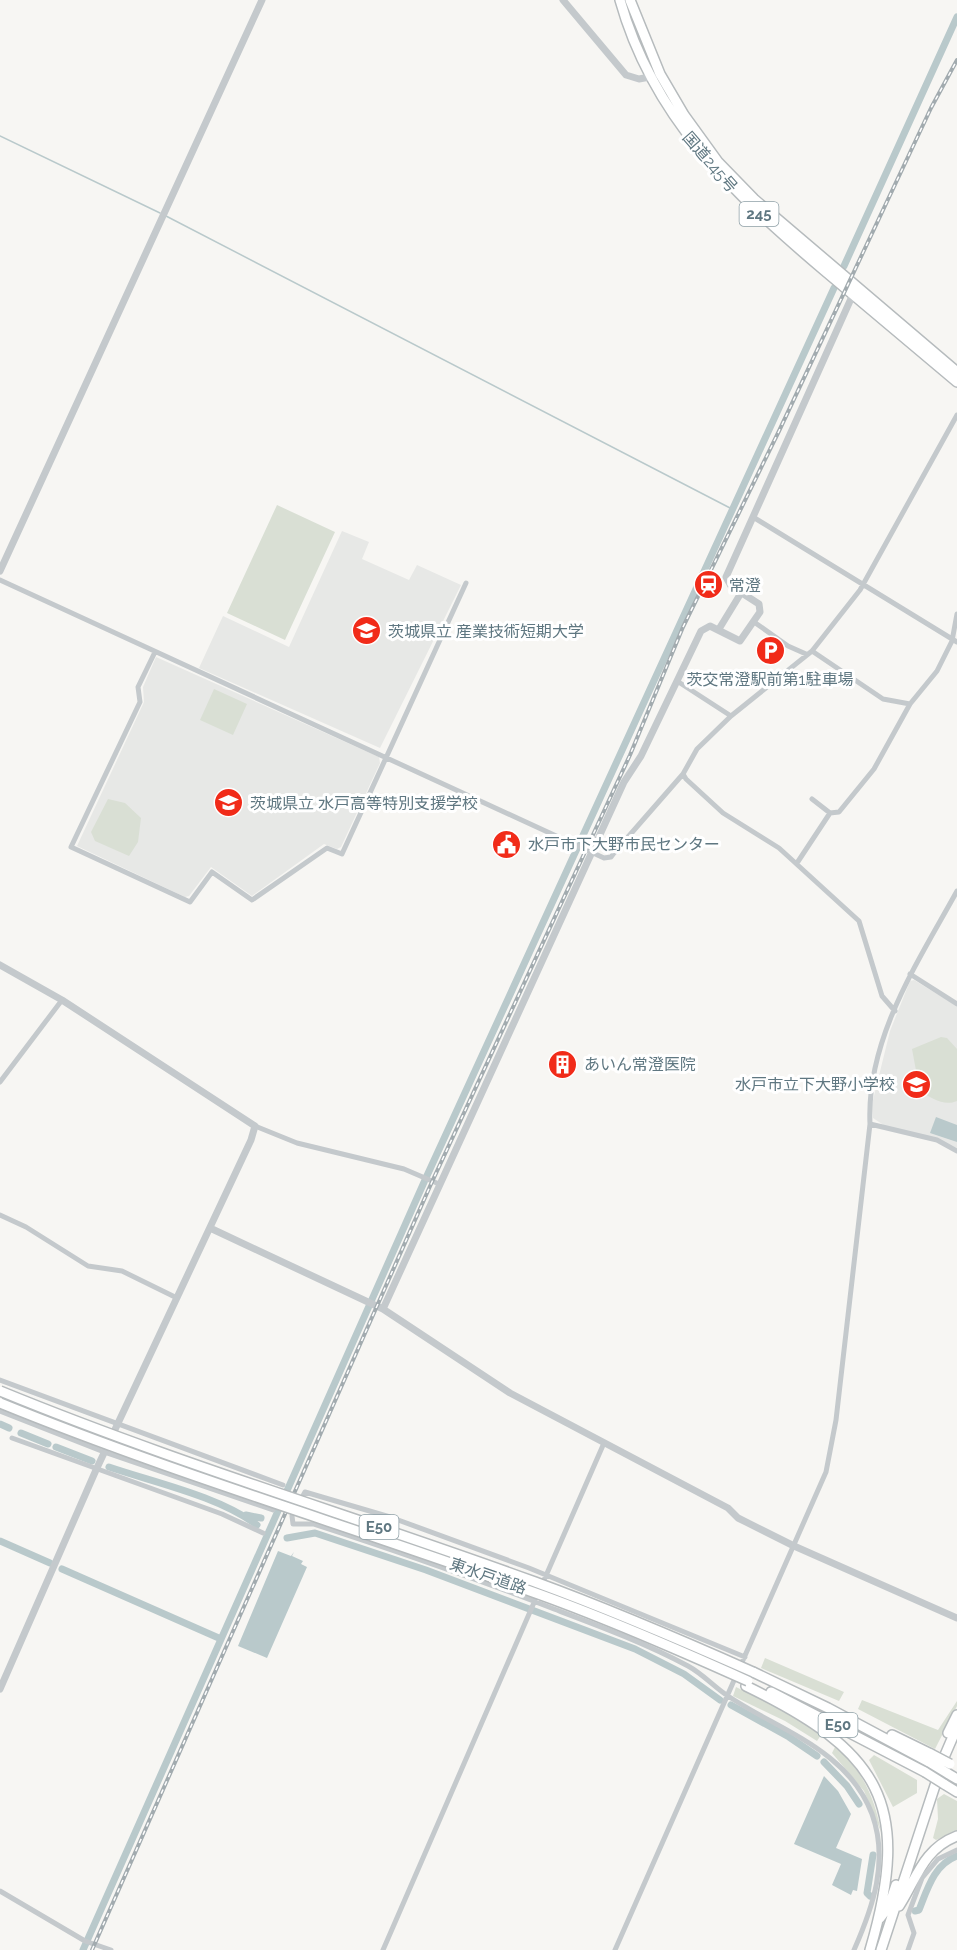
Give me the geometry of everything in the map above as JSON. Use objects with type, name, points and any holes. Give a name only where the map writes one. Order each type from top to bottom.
[{"type":"highway","name":"国道245号","points":[[620,0],[636,44],[656,76],[700,138],[730,175],[763,207],[858,285],[957,372]]},
{"type":"highway","name":"国道245号","points":[[630,0],[656,76],[680,126],[724,180],[852,295],[957,382]]},
{"type":"highway","name":"東水戸道路","points":[[0,1391],[188,1463],[537,1582],[674,1636],[805,1696],[830,1704],[952,1768]]},
{"type":"highway","name":"東水戸道路","points":[[0,1403],[186,1473],[532,1592],[671,1647],[747,1684]]},
{"type":"highway","name":"E50","points":[[747,1684],[824,1717],[957,1792]]},
{"type":"highway","points":[[747,1684],[824,1729],[849,1749],[867,1773],[883,1810],[889,1839],[888,1871],[879,1920],[870,1950]]},
{"type":"highway","points":[[879,1920],[889,1906],[940,1751],[957,1715]]},
{"type":"highway","points":[[881,1950],[896,1911],[921,1827],[957,1727]]},
{"type":"highway","points":[[952,1768],[957,1779]]},
{"type":"highway","points":[[896,1911],[929,1854],[957,1836]]},
{"type":"street","points":[[0,571],[262,0]]},
{"type":"street","points":[[563,0],[626,75],[639,79],[656,76]]},
{"type":"street","points":[[383,1309],[624,782],[641,756],[701,631],[710,626],[740,641],[760,612],[759,604],[731,586],[726,577],[858,285]]},
{"type":"street","points":[[0,580],[604,858],[611,857],[683,774],[697,749],[731,716],[809,652],[862,587],[957,415]]},
{"type":"street","points":[[753,517],[952,642]]},
{"type":"street","points":[[155,652],[138,687],[140,702],[71,847],[190,902],[212,872],[252,900],[327,848],[342,854],[466,583]]},
{"type":"street","points":[[719,629],[741,593]]},
{"type":"street","points":[[812,799],[830,813],[839,813],[874,769],[910,704],[937,671],[952,642],[957,614]]},
{"type":"street","points":[[754,622],[788,646],[809,652],[883,699],[910,704]]},
{"type":"street","points":[[677,681],[731,716]]},
{"type":"street","points":[[683,774],[723,813],[797,863],[859,921],[882,996],[895,1011]]},
{"type":"street","points":[[797,863],[830,813]]},
{"type":"street","points":[[615,1950],[826,1472],[836,1420],[870,1125],[869,1109],[879,1054],[910,974],[957,891]]},
{"type":"street","points":[[0,965],[62,1000],[255,1126],[326,1152],[427,1177],[439,1184]]},
{"type":"street","points":[[910,974],[957,1004]]},
{"type":"street","points":[[0,1082],[16,1057],[62,1000]]},
{"type":"street","points":[[870,1125],[937,1140],[957,1151]]},
{"type":"street","points":[[0,1689],[3,1676],[104,1452],[210,1228],[255,1126]]},
{"type":"street","points":[[0,1215],[26,1227],[88,1266],[122,1271],[177,1298]]},
{"type":"street","points":[[210,1228],[383,1309],[510,1393],[794,1546],[957,1618]]},
{"type":"street","points":[[0,1380],[284,1485]]},
{"type":"street","points":[[0,1411],[104,1452],[273,1510]]},
{"type":"street","points":[[12,1438],[222,1514],[263,1533]]},
{"type":"street","points":[[382,1950],[604,1443]]},
{"type":"street","points":[[745,1657],[547,1575],[390,1517],[307,1492],[302,1494],[292,1516],[293,1524],[314,1524],[533,1606],[624,1636],[688,1666],[728,1696],[789,1729],[825,1752],[853,1781],[867,1803],[878,1838],[880,1867],[868,1915],[854,1950]]},
{"type":"street","points":[[908,1950],[914,1933],[908,1915],[922,1878],[938,1859],[957,1850]]},
{"type":"street","points":[[0,1891],[87,1942],[111,1950]]},
{"type":"shaded area","points":[[277,505],[335,532],[285,640],[227,613]]},
{"type":"shaded area","name":"茨城県立 産業技術短期大学","points":[[342,531],[369,542],[362,559],[409,580],[417,565],[461,585],[380,748],[199,668],[223,616],[289,647]]},
{"type":"shaded area","name":"茨城県立 水戸高等特別支援学校","points":[[156,657],[379,757],[380,763],[341,847],[337,849],[324,844],[252,896],[211,867],[189,896],[185,897],[77,846],[144,702],[143,687]]},
{"type":"shaded area","points":[[214,689],[247,704],[233,735],[200,720]]},
{"type":"shaded area","points":[[108,799],[125,803],[141,818],[138,842],[129,856],[95,841],[91,832]]},
{"type":"shaded area","name":"水戸市立下大野小学校","points":[[914,980],[957,1006],[957,1148],[885,1126],[873,1118],[872,1104],[890,1031],[910,981]]},
{"type":"shaded area","points":[[941,1037],[947,1038],[957,1049],[957,1101],[952,1103],[938,1101],[920,1092],[912,1049]]},
{"type":"shaded area","points":[[936,1117],[957,1125],[957,1142],[930,1133]]},
{"type":"shaded area","points":[[278,1551],[291,1556],[294,1552],[292,1556],[303,1561],[301,1564],[307,1567],[267,1658],[238,1646]]},
{"type":"shaded area","points":[[765,1658],[844,1692],[839,1701],[761,1668]]},
{"type":"shaded area","points":[[736,1687],[790,1714],[821,1735],[817,1741],[785,1721],[733,1696]]},
{"type":"shaded area","points":[[862,1700],[938,1730],[957,1701],[957,1706],[935,1749],[858,1709]]},
{"type":"shaded area","points":[[835,1747],[853,1765],[866,1785],[875,1807],[881,1832],[864,1791],[832,1753]]},
{"type":"shaded area","points":[[874,1755],[917,1780],[917,1793],[893,1807],[869,1760]]},
{"type":"shaded area","points":[[824,1776],[838,1791],[851,1814],[836,1848],[862,1859],[857,1891],[853,1890],[851,1895],[832,1885],[841,1864],[794,1844]]},
{"type":"shaded area","points":[[944,1794],[957,1801],[957,1832],[936,1840],[933,1838],[938,1819],[937,1799]]},
{"type":"waterway","points":[[844,266],[957,17]]},
{"type":"waterway","points":[[0,136],[160,213]]},
{"type":"waterway","points":[[166,216],[732,509]]},
{"type":"waterway","points":[[83,1950],[425,1180],[834,288]]},
{"type":"waterway","points":[[0,1424],[9,1428]]},
{"type":"waterway","points":[[21,1433],[48,1444]]},
{"type":"waterway","points":[[56,1447],[92,1461]]},
{"type":"waterway","points":[[109,1467],[205,1498],[257,1525]]},
{"type":"waterway","points":[[246,1515],[261,1518]]},
{"type":"waterway","points":[[287,1538],[315,1533],[426,1570],[635,1649],[684,1674],[720,1700]]},
{"type":"waterway","points":[[0,1541],[50,1563]]},
{"type":"waterway","points":[[62,1569],[221,1639]]},
{"type":"waterway","points":[[731,1705],[789,1737],[817,1756]]},
{"type":"waterway","points":[[824,1762],[847,1786],[859,1804]]},
{"type":"waterway","points":[[870,1896],[867,1893],[873,1855]]},
{"type":"waterway","points":[[915,1911],[919,1910],[928,1886],[937,1871],[957,1856]]},
{"type":"railway","points":[[92,1950],[431,1184],[630,755],[683,627],[779,431],[931,108],[957,60]]},
{"type":"place","name":"常澄","points":[[708,585]]},
{"type":"place","name":"茨城県立 産業技術短期大学","points":[[367,631]]},
{"type":"place","name":"茨交常澄駅前第1駐車場","points":[[770,651]]},
{"type":"place","name":"茨城県立 水戸高等特別支援学校","points":[[229,803]]},
{"type":"place","name":"水戸市下大野市民センター","points":[[507,844]]},
{"type":"place","name":"あいん常澄医院","points":[[563,1064]]},
{"type":"place","name":"水戸市立下大野小学校","points":[[916,1084]]}]
